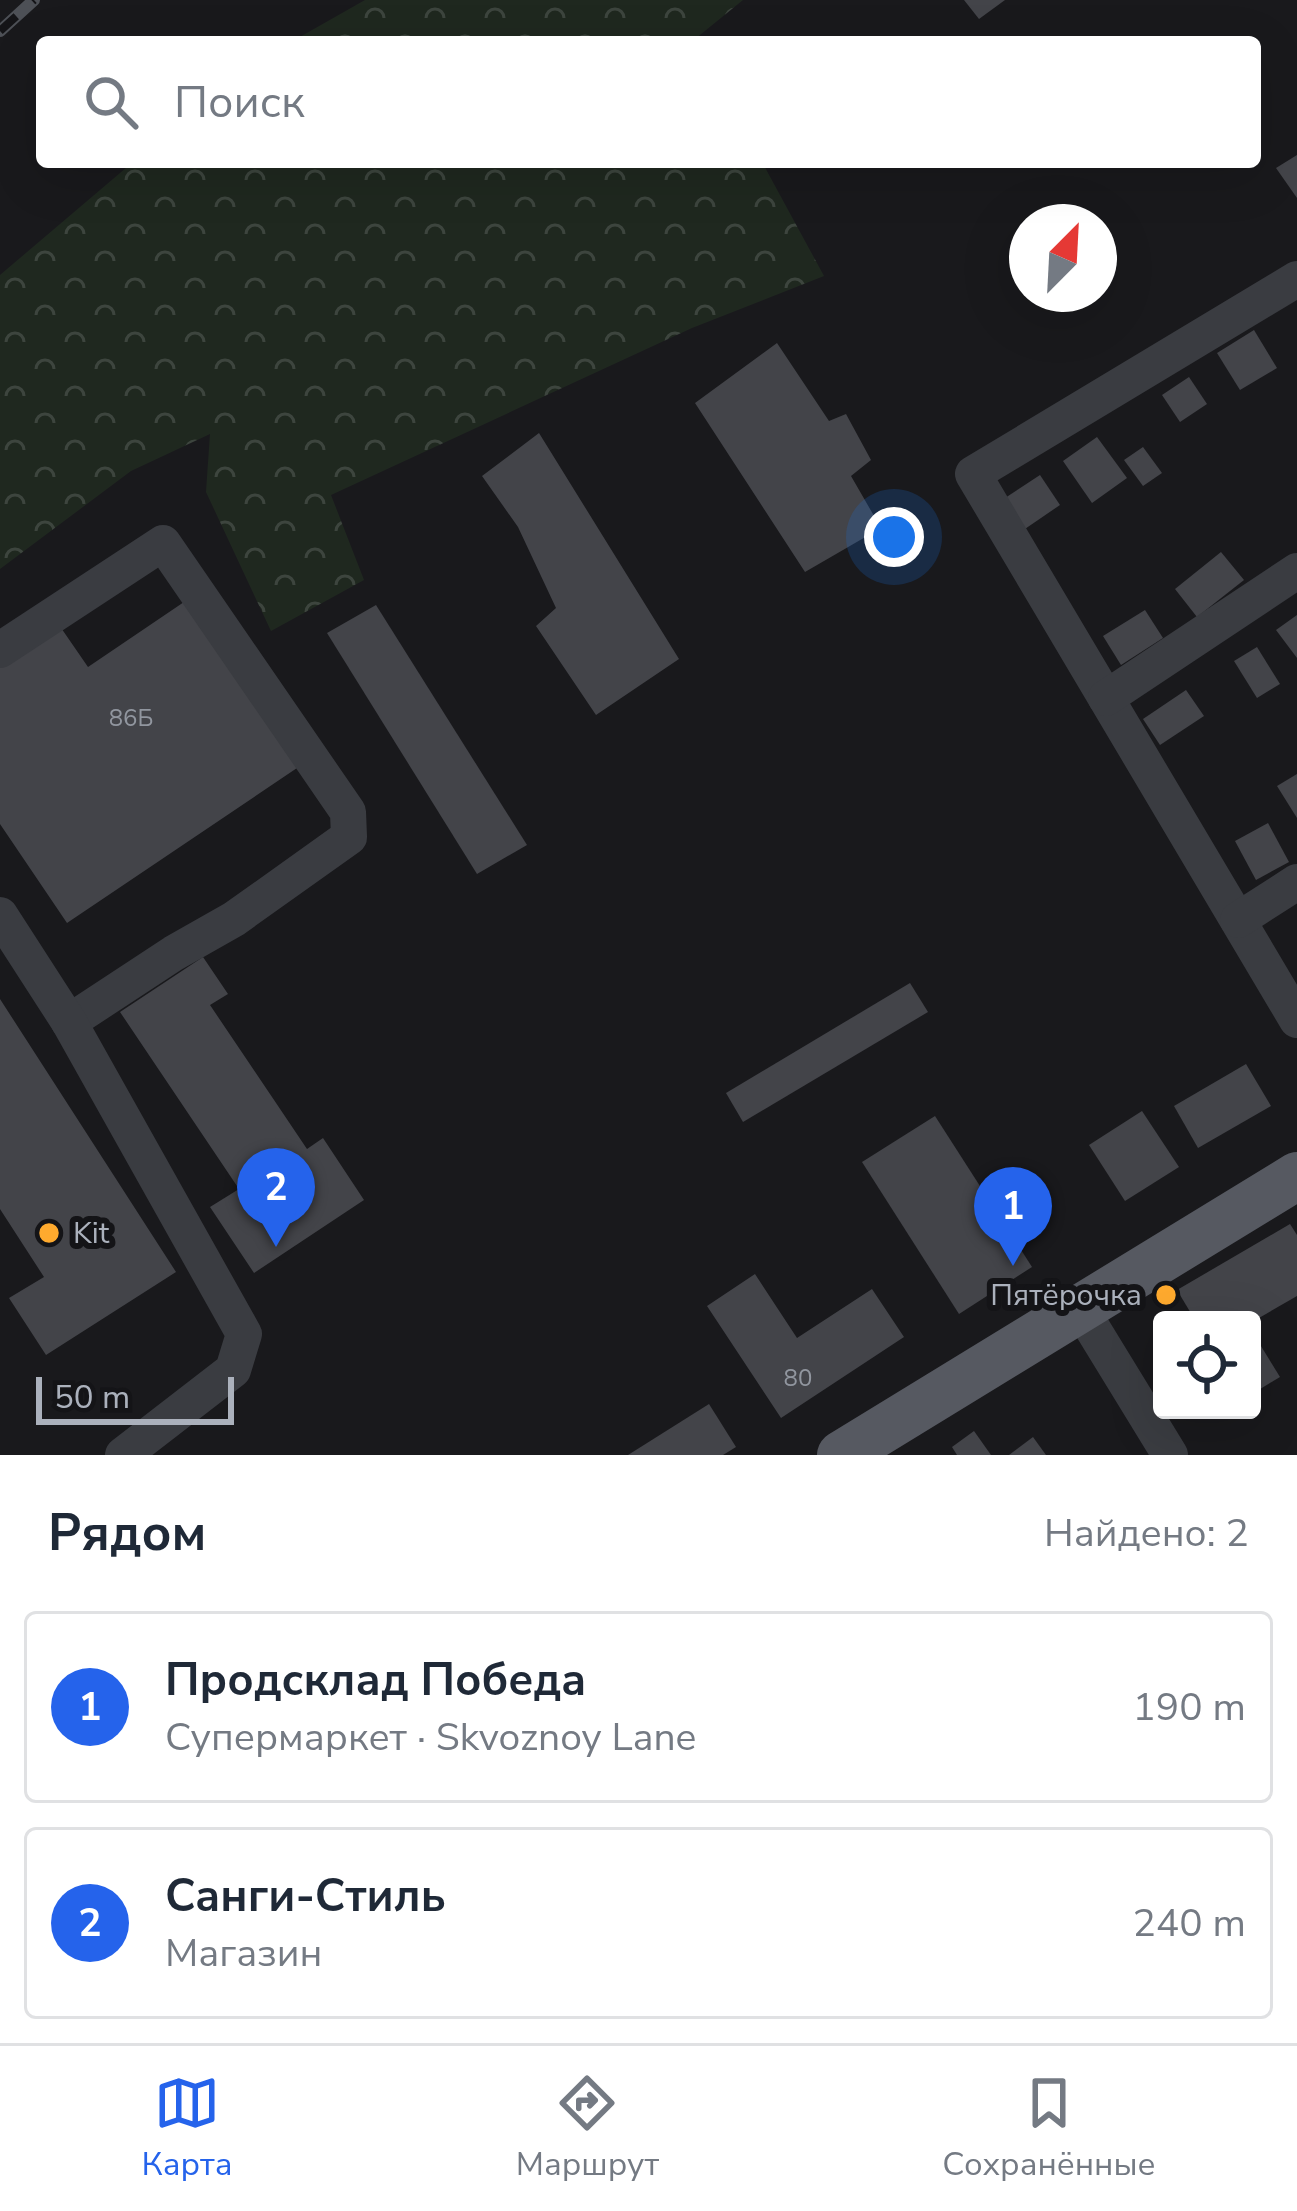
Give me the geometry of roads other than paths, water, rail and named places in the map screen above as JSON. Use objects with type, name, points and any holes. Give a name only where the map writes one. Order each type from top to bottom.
[{"type":"main road","points":[[841,1455],[1297,1176]]},
{"type":"street","points":[[1297,279],[973,474],[1297,1020]]},
{"type":"street","points":[[0,650],[163,543],[348,812],[349,837],[234,919],[174,952],[69,1022]]},
{"type":"street","points":[[1106,698],[1297,571]]},
{"type":"street","points":[[1238,920],[1297,882]]},
{"type":"street","points":[[0,915],[69,1022],[244,1334],[232,1370],[123,1455]]},
{"type":"street","points":[[1080,1308],[1170,1455]]},
{"type":"railway","points":[[0,31],[34,0]]},
{"type":"place","name":"Kit","points":[[49,1233]]},
{"type":"place","name":"Санги-Стиль","points":[[276,1247]]},
{"type":"place","name":"Продсклад Победа","points":[[1013,1266]]},
{"type":"place","name":"Пятёрочка","points":[[1166,1295]]}]
